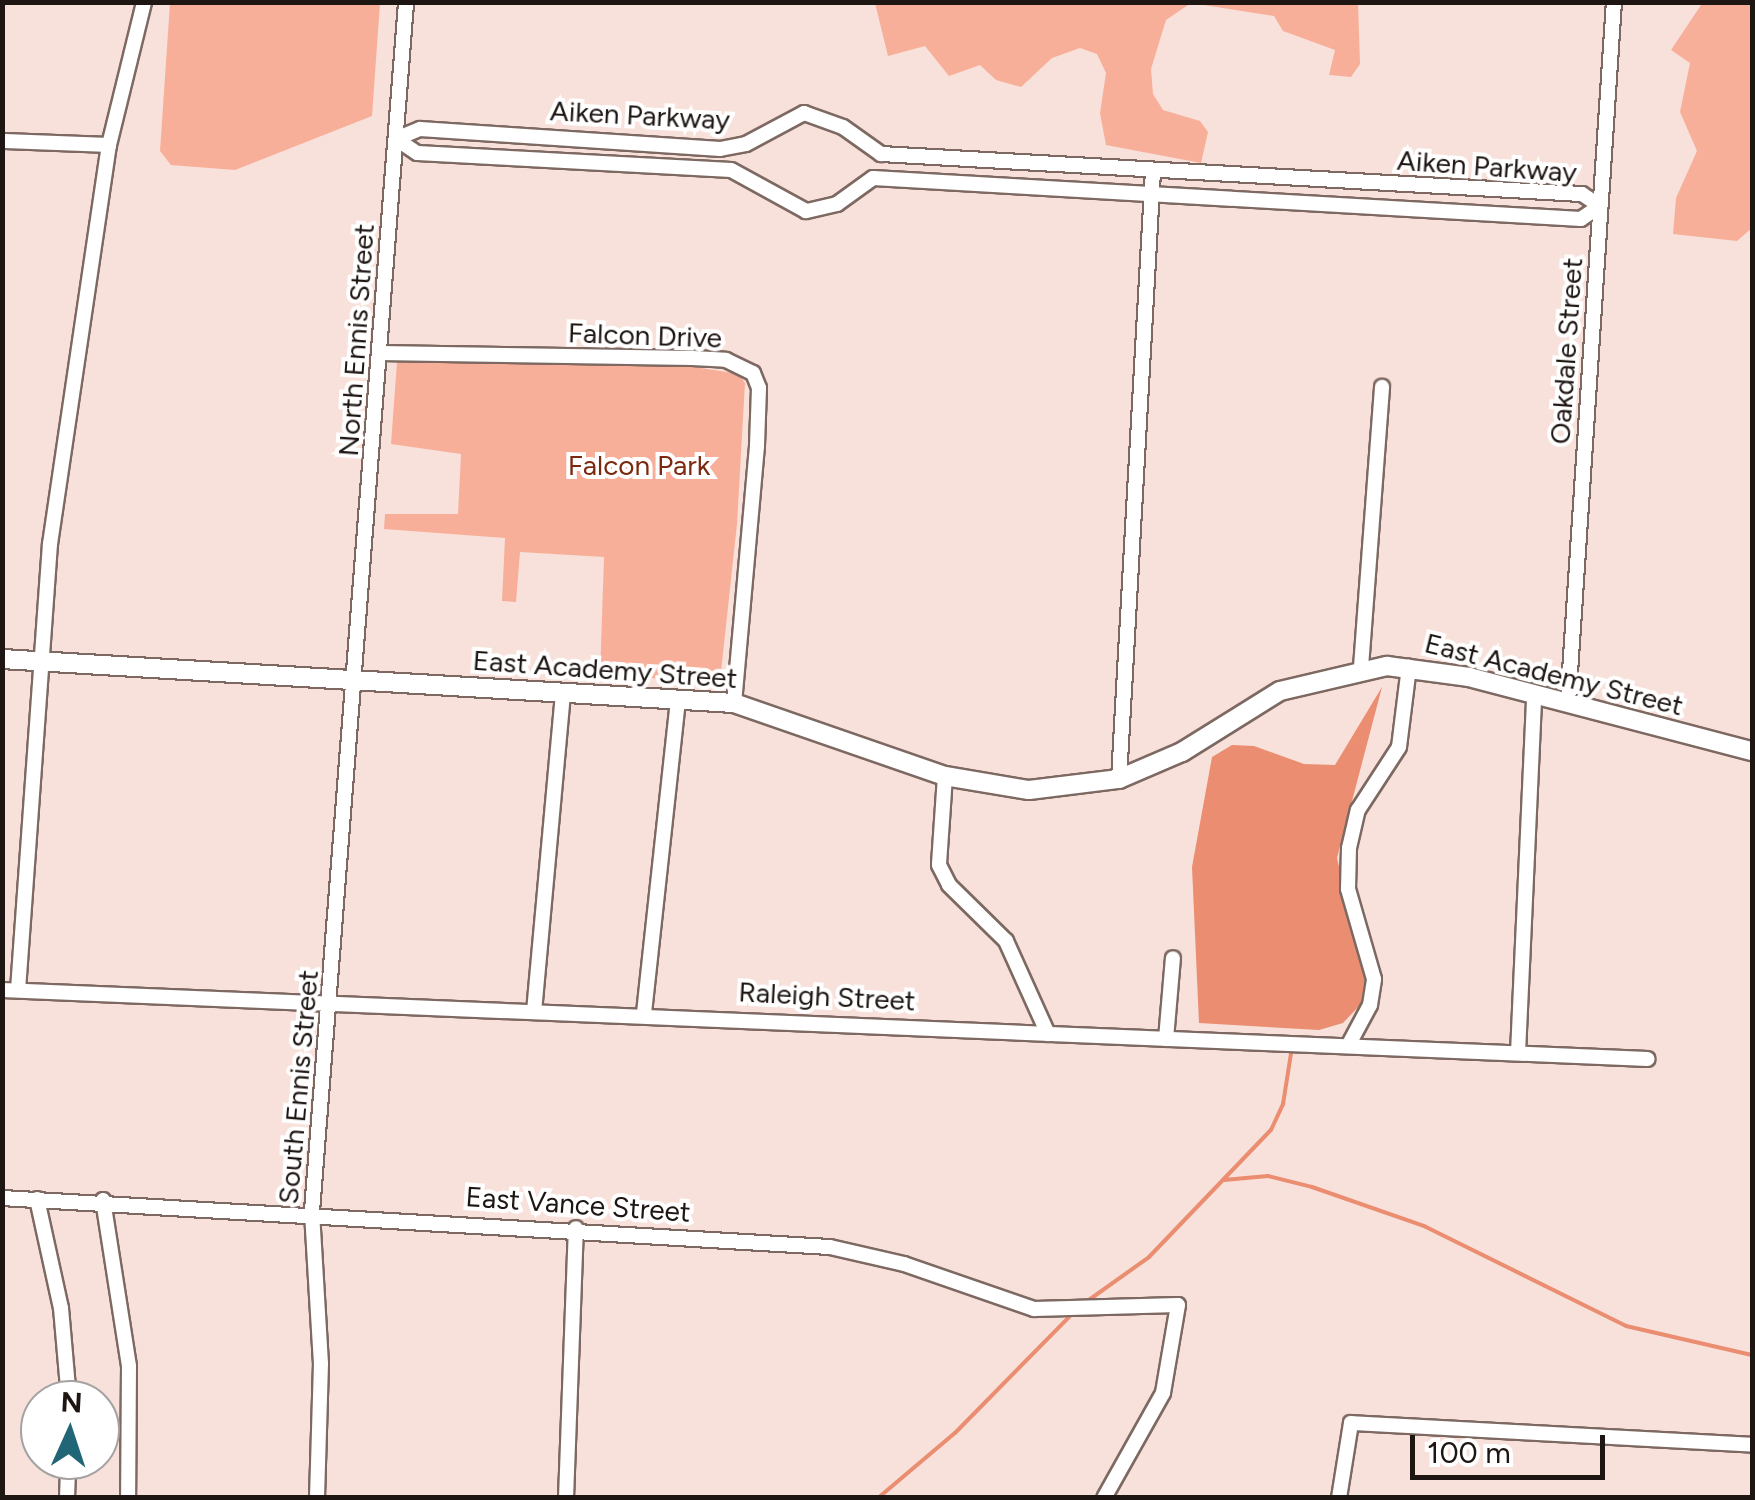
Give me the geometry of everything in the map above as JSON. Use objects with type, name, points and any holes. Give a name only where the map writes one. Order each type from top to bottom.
[{"type":"street","points":[[10,990],[50,544],[108,145],[144,2]]},
{"type":"street","name":"North Ennis Street","points":[[355,680],[406,2]]},
{"type":"street","name":"Oakdale Street","points":[[1568,704],[1614,2]]},
{"type":"street","name":"Aiken Parkway","points":[[804,113],[843,126],[881,154],[1582,194],[1600,206],[1581,220],[880,178],[860,183],[822,212],[806,212],[730,170],[417,152],[396,140],[420,128],[730,147],[804,113]]},
{"type":"street","points":[[2,141],[108,145]]},
{"type":"street","points":[[730,147],[730,170]]},
{"type":"street","points":[[880,178],[881,154]]},
{"type":"street","points":[[1118,779],[1152,170]]},
{"type":"street","name":"Falcon Drive","points":[[380,353],[692,358],[726,360],[753,373],[759,388],[757,446],[734,704]]},
{"type":"street","points":[[1361,667],[1382,387]]},
{"type":"street","name":"East Academy Street","points":[[2,659],[734,704],[944,776],[1029,790],[1118,779],[1182,752],[1280,691],[1361,667],[1410,667],[1752,751]]},
{"type":"street","points":[[1348,1046],[1370,1005],[1374,979],[1348,888],[1349,848],[1358,810],[1403,734],[1410,667]]},
{"type":"street","name":"South Ennis Street","points":[[317,1498],[321,1364],[312,1211],[355,680]]},
{"type":"street","points":[[534,1012],[563,692]]},
{"type":"street","points":[[1518,1054],[1534,695]]},
{"type":"street","points":[[644,1013],[678,699]]},
{"type":"street","points":[[944,776],[939,865],[949,885],[1006,941],[1048,1034]]},
{"type":"street","points":[[1166,1039],[1174,958]]},
{"type":"street","name":"Raleigh Street","points":[[10,990],[644,1013],[1648,1059]]},
{"type":"street","name":"East Vance Street","points":[[2,1198],[312,1211],[830,1247],[904,1264],[1034,1308],[1178,1305],[1163,1392],[1104,1498]]},
{"type":"street","points":[[37,1199],[61,1308],[67,1380]]},
{"type":"street","points":[[103,1200],[129,1366],[128,1498]]},
{"type":"street","points":[[566,1498],[576,1228]]},
{"type":"street","points":[[1339,1498],[1351,1423],[1752,1445]]},
{"type":"green space","points":[[1358,2],[1360,64],[1351,77],[1329,75],[1335,50],[1283,31],[1274,16],[1191,3],[1166,20],[1151,69],[1153,94],[1163,110],[1200,121],[1208,132],[1201,163],[1106,145],[1100,113],[1106,73],[1097,54],[1080,48],[1052,58],[1021,87],[996,80],[980,65],[949,76],[925,46],[888,56],[875,3]]},
{"type":"green space","points":[[1703,2],[1752,3],[1752,228],[1737,241],[1673,234],[1676,198],[1697,151],[1680,112],[1690,63],[1671,50]]},
{"type":"green space","points":[[170,3],[380,3],[372,116],[235,170],[171,165],[160,151]]},
{"type":"green space","name":"Falcon Park","points":[[397,362],[689,366],[739,374],[745,383],[737,524],[720,681],[600,676],[604,557],[520,552],[516,602],[502,601],[505,538],[384,529],[385,514],[458,514],[461,454],[391,444]]},
{"type":"shaded area","points":[[1382,687],[1337,858],[1365,979],[1361,1004],[1343,1023],[1319,1030],[1199,1023],[1192,867],[1212,757],[1232,745],[1254,746],[1304,764],[1335,765]]},
{"type":"waterway","points":[[1086,1302],[1149,1257],[1271,1130],[1283,1104],[1292,1047]]},
{"type":"waterway","points":[[1224,1180],[1268,1176],[1312,1187],[1424,1226],[1626,1326],[1752,1355]]},
{"type":"waterway","points":[[878,1498],[955,1433],[1075,1311]]}]
